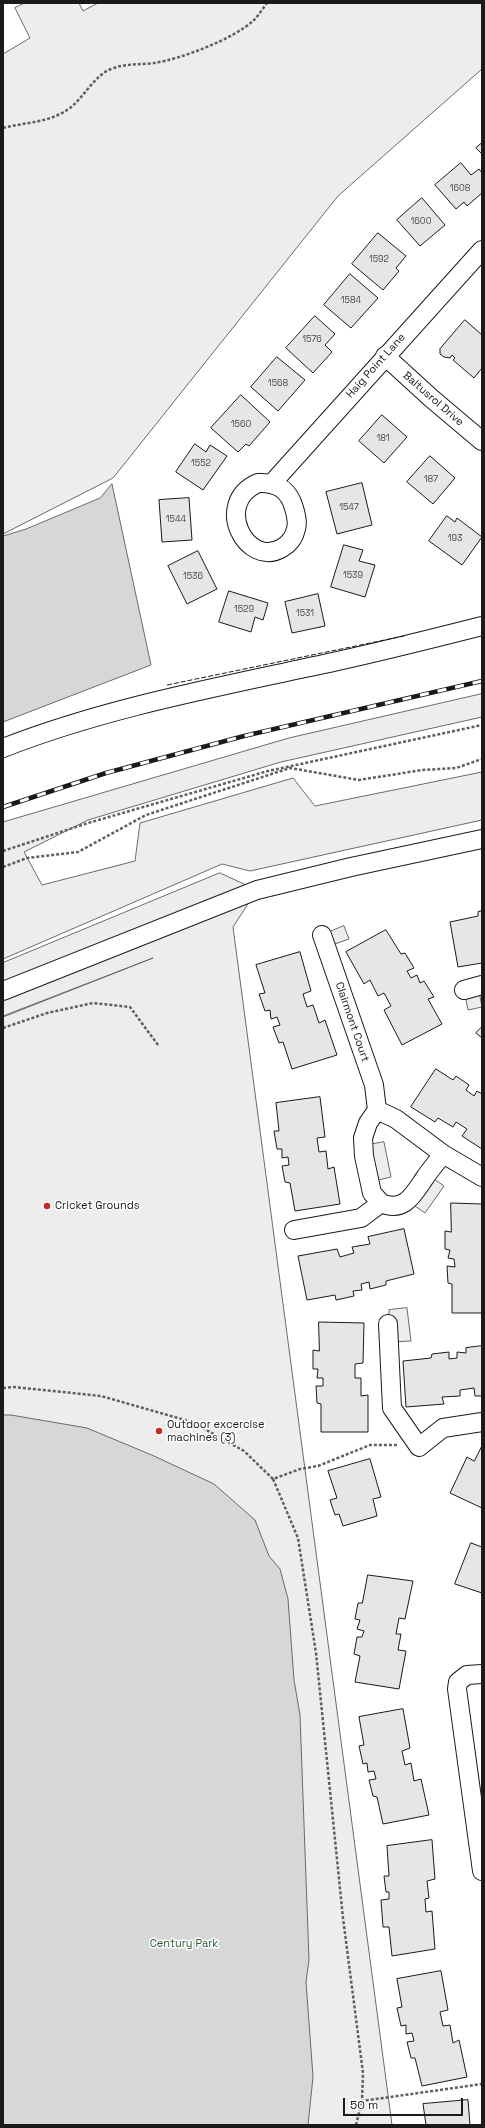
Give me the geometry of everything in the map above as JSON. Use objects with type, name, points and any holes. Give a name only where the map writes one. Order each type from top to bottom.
[{"type":"street","name":"Haig Point Lane","points":[[274,484],[275,480],[385,356],[482,250]]},
{"type":"street","name":"Baltusrol Drive","points":[[385,356],[431,398],[482,441]]},
{"type":"street","points":[[3,748],[43,732],[150,702],[308,668],[482,626]]},
{"type":"street","points":[[3,991],[257,890],[351,867],[482,838]]},
{"type":"street","name":"Clairmont Court","points":[[322,935],[374,1085],[377,1110]]},
{"type":"street","points":[[464,990],[482,985]]},
{"type":"street","points":[[443,1154],[408,1201],[398,1206],[387,1206],[381,1203],[372,1193],[364,1156],[363,1138],[368,1123],[377,1110],[396,1119],[443,1154],[482,1177]]},
{"type":"street","points":[[294,1230],[361,1218],[381,1203]]},
{"type":"street","points":[[388,1324],[392,1408],[419,1447],[443,1428],[482,1422]]},
{"type":"street","points":[[482,1674],[467,1675],[458,1682],[457,1696],[482,1871]]},
{"type":"path","points":[[3,128],[52,118],[78,101],[96,79],[110,69],[131,64],[153,63],[174,58],[214,43],[254,20],[267,3]]},
{"type":"path","points":[[3,851],[88,823],[268,771],[482,725]]},
{"type":"path","points":[[3,867],[27,858],[78,852],[146,815],[290,768],[359,780],[422,770],[456,768],[482,759]]},
{"type":"path","points":[[3,1028],[47,1013],[93,1003],[130,1007],[158,1045]]},
{"type":"path","points":[[3,1388],[14,1387],[101,1396],[192,1422],[244,1451],[273,1479],[298,1538],[316,1653],[343,1918],[363,2073],[362,2101],[356,2125]]},
{"type":"path","points":[[273,1479],[300,1468],[318,1466],[370,1445],[386,1444],[419,1447]]},
{"type":"path","points":[[362,2101],[482,2084]]},
{"type":"shaded area","points":[[25,3],[79,3],[83,11],[98,3],[482,3],[482,69],[338,196],[113,478],[3,534],[3,54],[30,38],[15,8]]},
{"type":"shaded area","points":[[112,484],[151,665],[3,722],[3,536],[26,529],[100,498]]},
{"type":"shaded area","points":[[482,694],[482,717],[281,762],[88,820],[24,852],[42,885],[135,861],[140,823],[293,778],[315,806],[482,772],[482,820],[250,871],[222,864],[3,959],[3,822],[289,738]]},
{"type":"shaded area","name":"Century Park","points":[[220,873],[257,890],[233,927],[392,2125],[3,2125],[3,1017],[153,958],[3,1016],[3,963]]},
{"type":"shaded area","points":[[344,926],[349,939],[326,947],[322,935]]},
{"type":"shaded area","points":[[478,986],[482,1007],[468,1010],[464,990]]},
{"type":"shaded area","points":[[384,1142],[391,1177],[370,1182],[363,1146]]},
{"type":"shaded area","points":[[427,1174],[444,1186],[425,1213],[408,1201]]},
{"type":"shaded area","points":[[407,1308],[411,1341],[389,1342],[389,1310]]},
{"type":"shaded area","points":[[3,1415],[11,1415],[87,1428],[154,1456],[214,1484],[255,1520],[269,1556],[280,1569],[288,1599],[294,1680],[300,1715],[309,1960],[306,1982],[313,2077],[308,2125],[3,2125]]},
{"type":"building","points":[[482,143],[482,154],[476,148]]},
{"type":"building","points":[[461,163],[471,175],[479,169],[482,173],[482,193],[467,206],[464,202],[456,209],[435,185]]},
{"type":"building","points":[[422,198],[445,225],[420,246],[397,220]]},
{"type":"building","points":[[378,233],[406,256],[396,268],[399,271],[383,290],[352,264]]},
{"type":"building","points":[[350,274],[378,298],[351,328],[324,305]]},
{"type":"building","points":[[315,316],[335,334],[325,345],[332,352],[313,373],[286,348]]},
{"type":"building","points":[[465,320],[482,335],[482,368],[474,378],[453,360],[455,358],[452,355],[450,358],[444,357],[440,354],[440,349]]},
{"type":"building","points":[[277,357],[305,380],[278,411],[251,387]]},
{"type":"building","points":[[241,395],[270,422],[249,446],[246,444],[238,452],[211,428]]},
{"type":"building","points":[[382,415],[407,437],[384,463],[359,441]]},
{"type":"building","points":[[195,444],[206,452],[210,445],[227,456],[203,490],[176,472]]},
{"type":"building","points":[[430,456],[455,478],[433,504],[407,482]]},
{"type":"building","points":[[362,483],[372,525],[337,534],[326,492]]},
{"type":"building","points":[[189,498],[192,540],[162,542],[159,500]]},
{"type":"building","points":[[447,516],[455,522],[457,518],[482,537],[462,565],[429,541]]},
{"type":"building","points":[[344,545],[363,550],[359,561],[375,565],[365,597],[331,587]]},
{"type":"building","points":[[198,551],[217,589],[187,604],[168,566]]},
{"type":"building","points":[[229,591],[268,603],[263,620],[255,617],[251,632],[219,622]]},
{"type":"building","points":[[318,594],[325,626],[292,633],[285,602]]},
{"type":"building","points":[[482,911],[482,963],[458,967],[450,922],[478,916],[478,912]]},
{"type":"building","points":[[386,930],[401,954],[405,953],[414,968],[407,971],[411,978],[417,975],[420,983],[424,981],[434,997],[428,999],[442,1024],[402,1045],[384,1010],[391,1006],[384,993],[378,996],[370,980],[364,984],[346,952]]},
{"type":"building","points":[[300,952],[311,991],[303,994],[307,1007],[313,1005],[319,1023],[325,1020],[337,1055],[292,1069],[283,1042],[279,1043],[273,1027],[280,1025],[277,1017],[271,1019],[270,1010],[265,1011],[259,994],[265,993],[256,965]]},
{"type":"building","points":[[482,1027],[482,1038],[476,1033]]},
{"type":"building","points":[[436,1069],[453,1080],[456,1076],[469,1085],[466,1090],[474,1096],[477,1091],[482,1094],[482,1149],[462,1136],[467,1129],[456,1122],[453,1127],[438,1118],[435,1122],[411,1107]]},
{"type":"building","points":[[320,1097],[325,1137],[317,1138],[319,1152],[326,1151],[328,1169],[334,1167],[340,1204],[295,1211],[290,1183],[285,1182],[282,1166],[289,1165],[288,1157],[282,1158],[282,1149],[277,1149],[274,1131],[279,1131],[276,1103]]},
{"type":"building","points":[[451,1203],[482,1204],[482,1313],[452,1313],[452,1284],[448,1283],[447,1266],[455,1267],[454,1259],[448,1258],[450,1250],[445,1249],[445,1231],[451,1232]]},
{"type":"building","points":[[404,1229],[414,1274],[386,1281],[386,1285],[370,1289],[369,1282],[361,1284],[362,1290],[353,1291],[354,1296],[336,1300],[335,1295],[307,1300],[298,1256],[337,1249],[340,1257],[354,1253],[352,1247],[370,1244],[368,1237]]},
{"type":"building","points":[[319,1322],[364,1323],[363,1363],[355,1364],[355,1378],[361,1378],[361,1396],[368,1395],[368,1432],[321,1432],[321,1404],[317,1403],[316,1386],[323,1386],[323,1378],[317,1378],[318,1369],[313,1369],[313,1350],[319,1351]]},
{"type":"building","points":[[482,1346],[482,1396],[475,1396],[474,1388],[460,1390],[460,1396],[442,1397],[444,1404],[406,1407],[403,1361],[431,1358],[432,1354],[449,1352],[449,1359],[457,1358],[457,1352],[466,1353],[466,1348]]},
{"type":"building","points":[[482,1446],[482,1508],[450,1493],[467,1457],[474,1461]]},
{"type":"building","points":[[370,1459],[381,1497],[373,1499],[377,1516],[343,1526],[339,1514],[335,1515],[330,1500],[337,1498],[328,1471]]},
{"type":"building","points":[[471,1543],[482,1547],[482,1593],[455,1584]]},
{"type":"building","points":[[368,1575],[413,1581],[405,1619],[399,1618],[396,1634],[401,1634],[398,1650],[406,1651],[399,1689],[355,1682],[360,1656],[354,1654],[357,1637],[362,1637],[364,1631],[357,1629],[360,1620],[355,1619],[358,1603],[362,1603]]},
{"type":"building","points":[[403,1709],[410,1748],[402,1751],[405,1765],[411,1763],[414,1781],[421,1779],[429,1815],[383,1824],[377,1797],[373,1796],[369,1780],[376,1779],[374,1771],[368,1772],[367,1763],[363,1764],[359,1746],[364,1745],[359,1717]]},
{"type":"building","points":[[432,1840],[435,1879],[427,1881],[429,1898],[425,1899],[426,1912],[432,1911],[435,1949],[392,1956],[389,1927],[383,1927],[381,1900],[389,1899],[389,1892],[386,1892],[384,1876],[389,1876],[387,1846]]},
{"type":"building","points":[[441,1971],[448,2010],[440,2012],[443,2026],[450,2025],[453,2043],[459,2040],[467,2077],[422,2086],[415,2058],[411,2058],[407,2042],[414,2041],[412,2033],[406,2034],[406,2025],[401,2026],[397,2008],[402,2007],[397,1979]]},
{"type":"building","points":[[468,2100],[470,2125],[426,2125],[423,2104]]},
{"type":"railway","points":[[3,807],[106,773],[244,736],[482,681]]},
{"type":"fence","points":[[167,685],[404,636]]},
{"type":"place","name":"Cricket Grounds","points":[[47,1206]]},
{"type":"place","name":"Outdoor excercise machines (3)","points":[[159,1431]]}]
